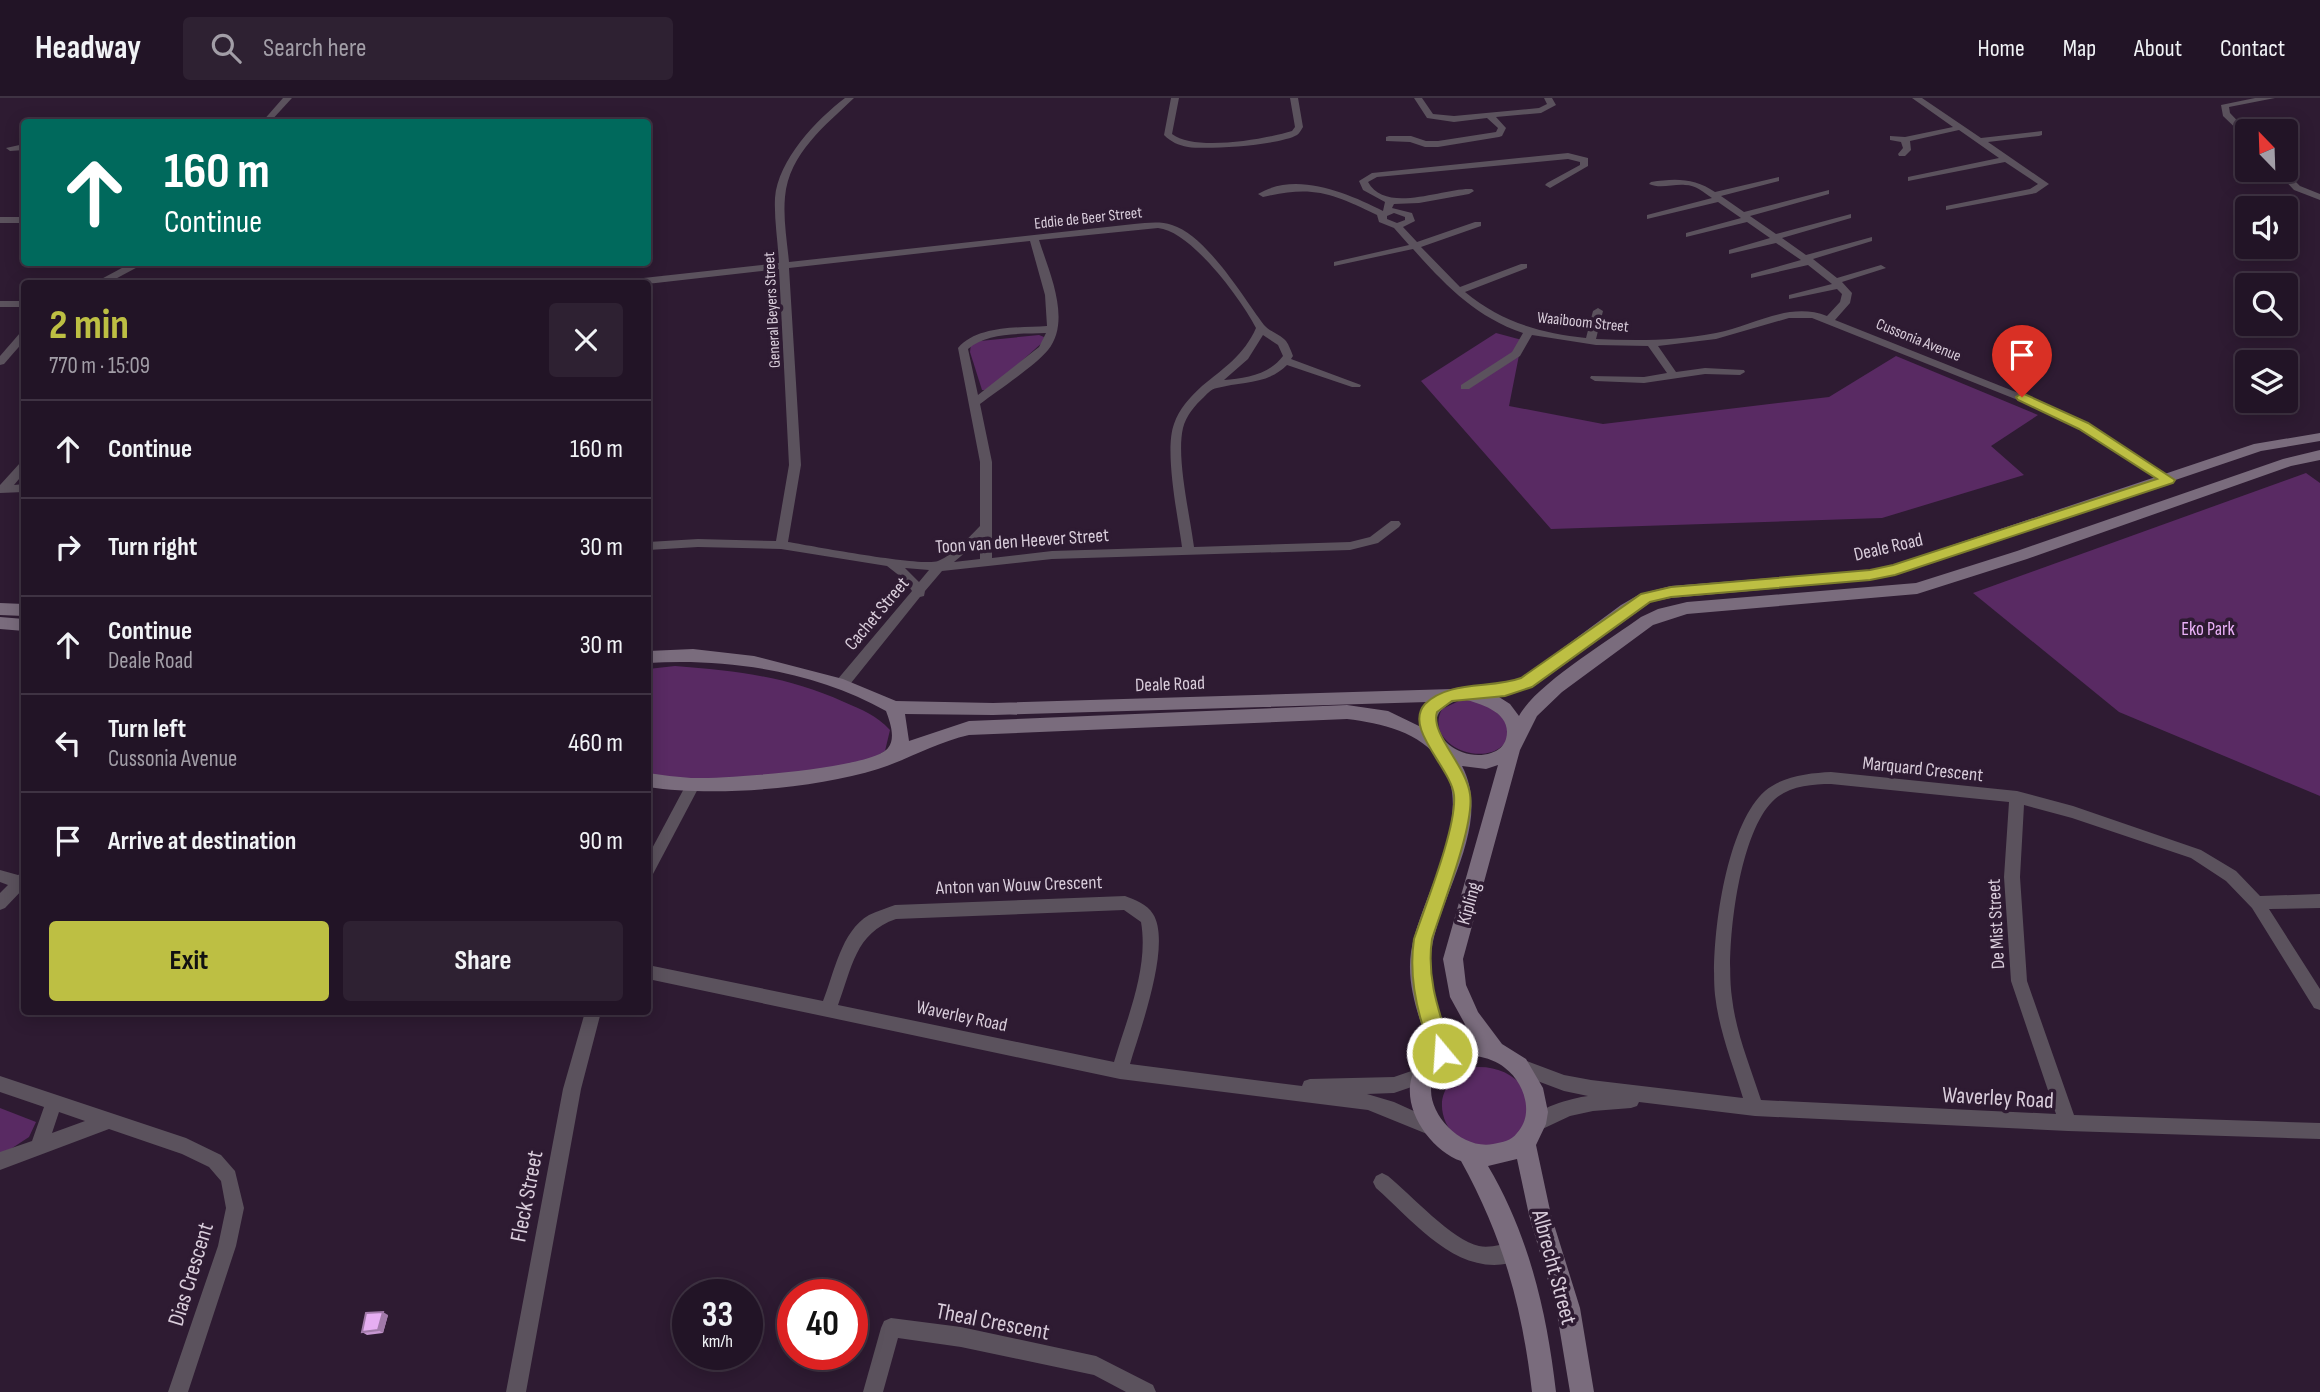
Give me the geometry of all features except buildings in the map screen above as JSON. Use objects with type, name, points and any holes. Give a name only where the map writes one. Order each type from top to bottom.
[{"type":"street","points":[[269,119],[288,98]]},
{"type":"street","name":"General Beyers Street","points":[[781,545],[795,465],[780,197],[786,175],[814,130],[850,98]]},
{"type":"street","points":[[1175,98],[1168,135],[1179,144],[1197,145],[1282,137],[1295,133],[1299,127],[1294,98]]},
{"type":"street","points":[[1418,98],[1427,113],[1434,118],[1490,116],[1541,110],[1552,105],[1548,98]]},
{"type":"street","points":[[1916,98],[2041,181],[2042,187],[1949,208]]},
{"type":"street","points":[[2235,124],[2225,114],[2225,105],[2271,98]]},
{"type":"street","points":[[1389,139],[1411,139],[1425,144],[1437,144],[1499,134],[1502,128],[1490,116]]},
{"type":"street","points":[[1893,138],[1905,140],[1958,128]]},
{"type":"street","points":[[1978,141],[2039,134]]},
{"type":"street","points":[[1902,154],[1908,148],[1905,140]]},
{"type":"street","points":[[10,148],[21,148]]},
{"type":"street","points":[[1386,209],[1366,188],[1363,181],[1375,175],[1430,172],[1564,157],[1579,157],[1585,160],[1584,166],[1550,185]]},
{"type":"street","points":[[1911,179],[2006,159]]},
{"type":"street","points":[[1650,217],[1776,179]]},
{"type":"street","points":[[2291,182],[2297,188],[2320,197]]},
{"type":"street","points":[[1654,184],[1692,183],[1717,197],[1838,283],[1847,293],[1847,298],[1829,320]]},
{"type":"street","points":[[1263,194],[1281,189],[1324,187],[1409,215],[1410,221],[1397,226]]},
{"type":"street","points":[[1386,209],[1469,191]]},
{"type":"street","points":[[1689,235],[1826,192]]},
{"type":"street","name":"Waaiboom Street","points":[[1386,209],[1380,217],[1385,223],[1397,226],[1459,291],[1501,322],[1529,332],[1590,341],[1651,342],[1717,335],[1785,315],[1804,313]]},
{"type":"street","points":[[1731,252],[1848,216]]},
{"type":"street","points":[[0,220],[21,220]]},
{"type":"street","points":[[1337,264],[1415,245],[1478,224]]},
{"type":"street","name":"Eddie de Beer Street","points":[[651,280],[1134,227],[1171,228],[1185,235],[1197,247],[1255,316],[1261,328],[1286,348],[1286,361]]},
{"type":"street","points":[[976,402],[1044,349],[1051,338],[1050,297],[1034,239]]},
{"type":"street","points":[[1754,276],[1870,239]]},
{"type":"street","points":[[105,280],[134,266]]},
{"type":"street","points":[[1459,291],[1524,266]]},
{"type":"street","points":[[1793,297],[1881,268]]},
{"type":"street","points":[[0,304],[21,303]]},
{"type":"street","points":[[1590,341],[1598,311]]},
{"type":"street","name":"Cussonia Avenue","points":[[1804,313],[1829,320],[2042,406],[2083,426],[2168,480]]},
{"type":"street","points":[[1189,552],[1177,432],[1185,412],[1246,356],[1261,328]]},
{"type":"street","points":[[986,562],[986,462],[976,402],[964,359],[965,344],[986,336],[1052,329]]},
{"type":"street","points":[[1465,387],[1516,354],[1529,332]]},
{"type":"street","points":[[0,362],[21,338]]},
{"type":"street","points":[[1651,342],[1673,375]]},
{"type":"street","points":[[1212,386],[1262,376],[1286,361],[1356,385]]},
{"type":"street","points":[[1595,378],[1644,380],[1705,370],[1740,372]]},
{"type":"street","name":"Deale Road","points":[[1478,694],[1505,690],[1535,678],[1627,609],[1646,598],[1671,592],[1870,575],[1895,570],[2168,480],[2259,447],[2320,437]]},
{"type":"street","points":[[1514,744],[1518,727],[1512,716],[1504,706],[1478,694],[1449,695],[1430,709],[1428,730],[1438,746],[1464,760],[1488,761],[1501,757],[1514,744],[1530,712],[1556,688],[1647,621],[1664,613],[1687,608],[1917,589],[2288,462],[2320,455]]},
{"type":"street","points":[[3,489],[21,469]]},
{"type":"street","points":[[2168,480],[2205,487],[2218,486]]},
{"type":"street","points":[[2168,480],[2183,494],[2176,502]]},
{"type":"street","points":[[3,489],[21,488]]},
{"type":"street","name":"Toon van den Heever Street","points":[[651,546],[698,543],[781,545],[890,562],[939,566],[1052,555],[1350,546],[1374,540],[1395,524]]},
{"type":"street","name":"Cachet Street","points":[[842,684],[920,593],[939,566],[962,551],[985,528]]},
{"type":"street","points":[[1998,536],[2022,555]]},
{"type":"street","points":[[890,562],[909,577],[920,593]]},
{"type":"street","points":[[0,609],[21,610]]},
{"type":"street","points":[[0,623],[21,625]]},
{"type":"street","name":"Deale Road","points":[[651,657],[750,659],[842,684],[893,707],[993,709],[1449,695]]},
{"type":"street","points":[[892,755],[901,743],[897,715],[893,707]]},
{"type":"street","name":"Deale Road","points":[[651,779],[693,785],[843,770],[969,728],[1347,712],[1388,718],[1438,746]]},
{"type":"street","name":"Kipling","points":[[1494,1050],[1461,1002],[1453,976],[1453,959],[1514,744]]},
{"type":"street","name":"Kipling","points":[[1438,746],[1461,785],[1461,810],[1457,832],[1423,939],[1420,975],[1442,1053]]},
{"type":"street","name":"Marquard Crescent","points":[[1755,1108],[1723,995],[1723,959],[1735,866],[1747,830],[1761,805],[1770,796],[1802,780],[1816,778],[1918,786],[2017,797],[2073,812],[2196,854],[2231,876],[2257,903],[2320,1003]]},
{"type":"street","points":[[651,864],[693,785]]},
{"type":"street","name":"De Mist Street","points":[[2017,797],[2012,877],[2019,981],[2068,1124]]},
{"type":"street","points":[[0,876],[21,880]]},
{"type":"street","points":[[0,903],[21,882]]},
{"type":"street","points":[[2257,903],[2320,901]]},
{"type":"street","name":"Anton van Wouw Crescent","points":[[830,1008],[863,930],[874,920],[895,912],[907,909],[1125,903],[1137,908],[1148,919],[1151,940],[1143,986],[1120,1071]]},
{"type":"street","name":"Waverley Road","points":[[651,973],[830,1008],[1120,1071],[1368,1102],[1432,1128]]},
{"type":"street","name":"Fleck Street","points":[[516,1392],[572,1088],[592,1015]]},
{"type":"street","points":[[1476,1046],[1494,1050],[1518,1066],[1536,1093],[1538,1109],[1530,1133],[1499,1156],[1469,1154],[1442,1139],[1432,1128],[1420,1101],[1423,1075],[1431,1062],[1442,1053],[1458,1047],[1476,1046]]},
{"type":"street","name":"Waverley Road","points":[[1518,1066],[1564,1083],[1755,1108],[2068,1124],[2320,1131]]},
{"type":"street","name":"Waverley Road","points":[[1270,1089],[1394,1085],[1423,1075]]},
{"type":"street","name":"Dias Crescent","points":[[0,1084],[146,1132],[215,1161],[229,1177],[235,1208],[227,1246],[177,1392]]},
{"type":"street","name":"Waverley Road","points":[[1530,1133],[1553,1112],[1575,1104],[1674,1097]]},
{"type":"street","points":[[39,1147],[54,1102]]},
{"type":"street","points":[[0,1161],[109,1121]]},
{"type":"street","name":"Albrecht Street","points":[[1530,1133],[1540,1215],[1568,1308],[1582,1392]]},
{"type":"street","name":"Albrecht Street","points":[[1469,1154],[1491,1190],[1516,1252],[1533,1311],[1544,1392]]},
{"type":"street","points":[[1382,1182],[1444,1235],[1472,1254],[1499,1256],[1516,1252]]},
{"type":"street","name":"Theal Crescent","points":[[873,1392],[891,1328],[961,1337],[1096,1366],[1146,1392]]},
{"type":"green space","points":[[1496,333],[1522,340],[1509,406],[1603,424],[1829,397],[1896,356],[2038,415],[1991,446],[2024,475],[1882,518],[1551,529],[1421,381]]},
{"type":"green space","points":[[1039,335],[1044,337],[1043,342],[989,390],[982,390],[970,352],[971,344]]},
{"type":"green space","name":"Eko Park","points":[[2306,473],[2320,483],[2320,796],[2119,712],[1973,593]]},
{"type":"green space","points":[[675,666],[719,670],[761,676],[823,693],[863,710],[885,725],[890,730],[885,751],[860,766],[735,781],[664,780],[651,777],[651,669]]},
{"type":"green space","points":[[1461,700],[1485,702],[1513,727],[1504,744],[1492,752],[1480,754],[1457,748],[1447,741],[1441,732],[1438,721],[1442,709]]},
{"type":"green space","points":[[1475,1067],[1491,1068],[1505,1073],[1529,1092],[1529,1143],[1468,1148],[1450,1130],[1443,1113],[1443,1096],[1458,1075]]},
{"type":"green space","points":[[0,1108],[36,1122],[29,1137],[0,1156]]},
{"type":"route","points":[[1442,1053],[1422,986],[1421,956],[1423,939],[1457,832],[1462,796],[1455,771],[1428,730],[1430,709],[1449,695],[1505,690],[1527,682],[1646,598],[1671,592],[1870,575],[1895,570],[2168,480],[2083,426],[2022,397]]}]
